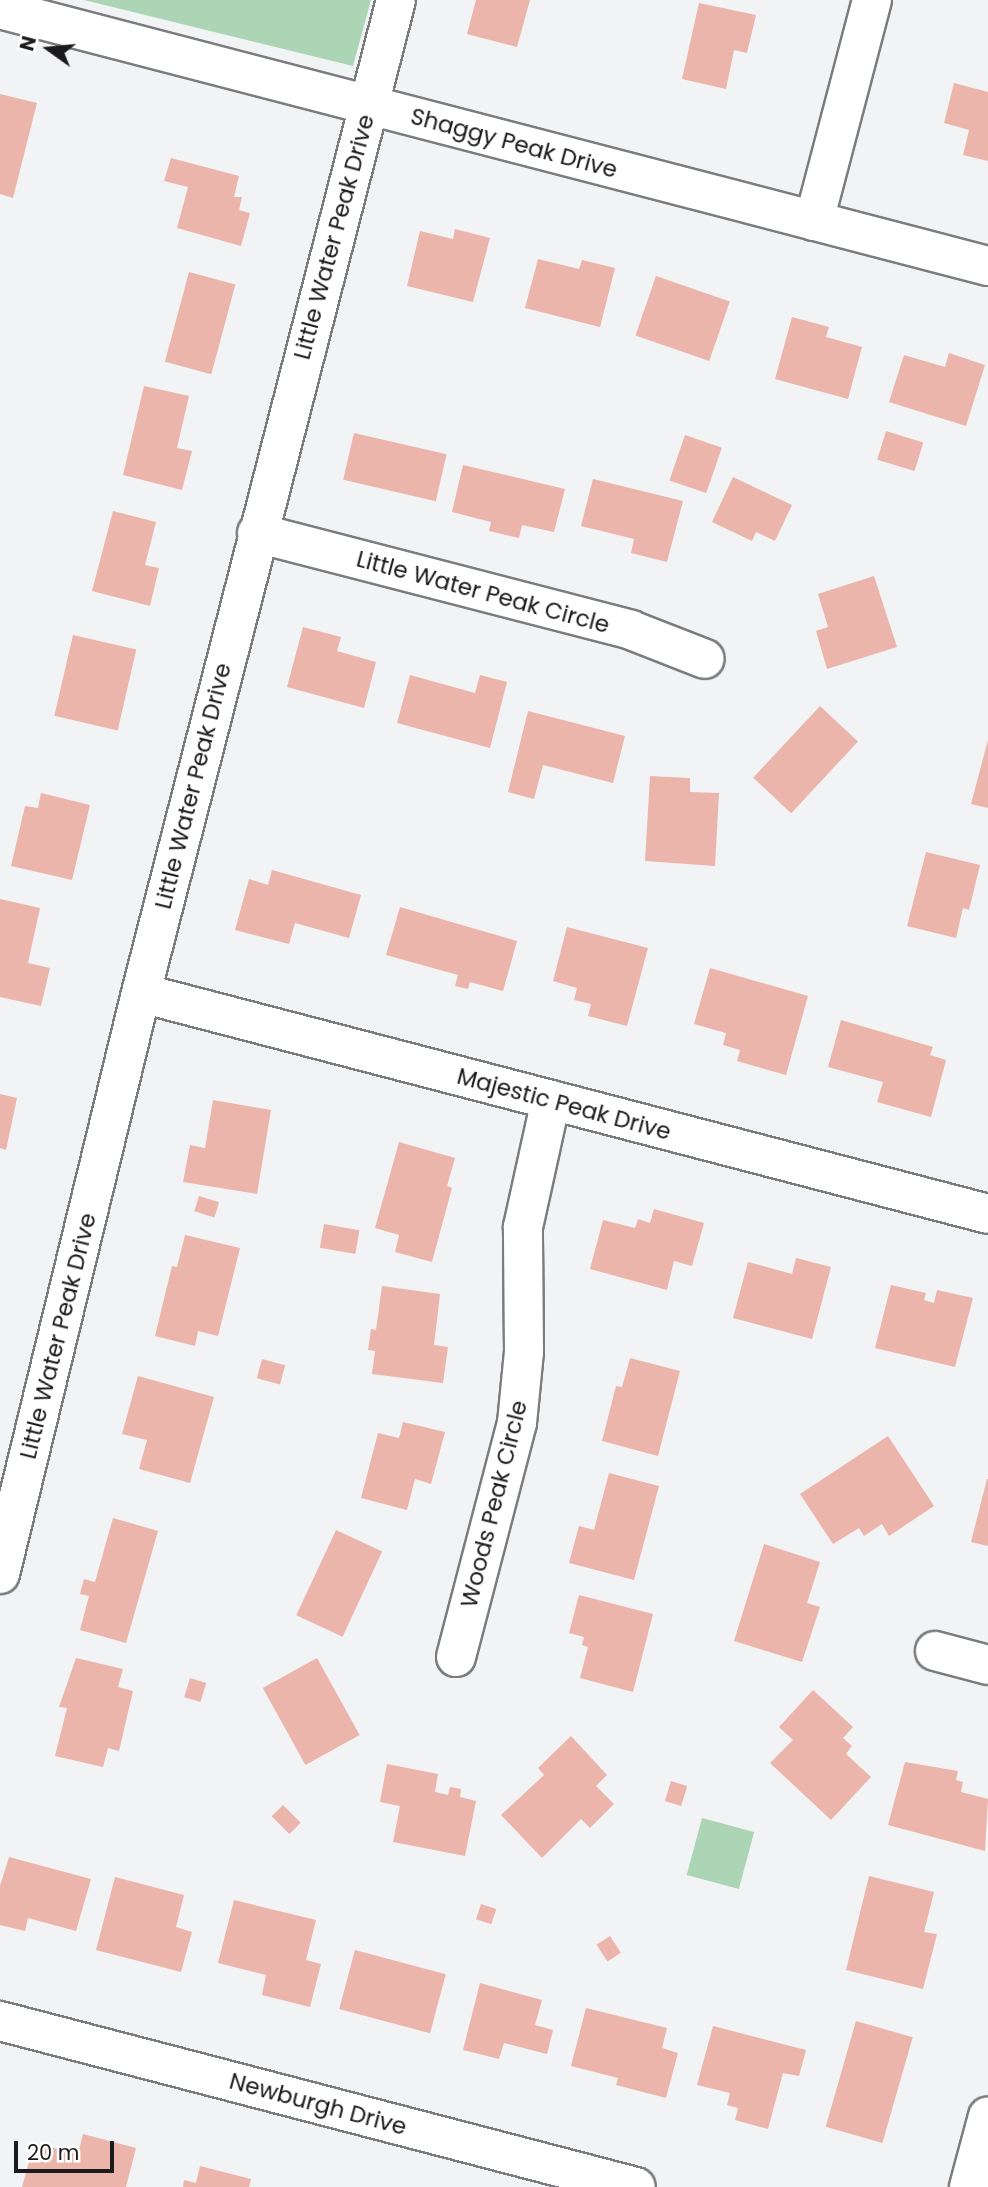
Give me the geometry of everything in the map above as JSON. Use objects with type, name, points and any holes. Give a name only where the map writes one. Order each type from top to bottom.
[{"type":"street","name":"Little Water Peak Drive","points":[[3,1550],[257,533],[396,0]]},
{"type":"street","points":[[814,221],[872,0]]},
{"type":"street","name":"Shaggy Peak Drive","points":[[0,9],[988,266]]},
{"type":"street","name":"Little Water Peak Circle","points":[[257,533],[631,630],[705,659]]},
{"type":"street","name":"Majestic Peak Drive","points":[[141,993],[988,1213]]},
{"type":"street","name":"Woods Peak Circle","points":[[456,1657],[517,1423],[524,1352],[523,1227],[551,1100]]},
{"type":"street","points":[[935,1651],[988,1664]]},
{"type":"street","name":"Newburgh Drive","points":[[0,2021],[636,2187]]},
{"type":"street","points":[[969,2187],[988,2116]]},
{"type":"green space","points":[[84,0],[371,0],[353,66]]},
{"type":"green space","points":[[702,1818],[754,1832],[739,1889],[687,1875]]},
{"type":"building","points":[[476,0],[530,0],[517,47],[467,34]]},
{"type":"building","points":[[699,3],[756,15],[747,53],[734,50],[726,89],[682,79]]},
{"type":"building","points":[[954,83],[988,92],[988,161],[963,155],[969,130],[944,123]]},
{"type":"building","points":[[0,94],[37,103],[13,198],[0,194]]},
{"type":"building","points":[[171,158],[239,176],[234,197],[242,197],[239,210],[250,213],[241,246],[177,228],[188,187],[164,181]]},
{"type":"building","points":[[455,229],[490,238],[473,302],[407,286],[420,231],[453,239]]},
{"type":"building","points":[[538,259],[579,269],[582,260],[615,268],[600,327],[525,308]]},
{"type":"building","points":[[189,272],[235,284],[211,374],[165,362]]},
{"type":"building","points":[[656,276],[730,301],[709,361],[635,336]]},
{"type":"building","points":[[792,317],[829,327],[826,337],[862,347],[848,399],[775,379]]},
{"type":"building","points":[[949,353],[985,365],[966,426],[889,402],[904,355],[945,367]]},
{"type":"building","points":[[144,386],[189,396],[177,448],[192,451],[182,490],[123,475]]},
{"type":"building","points":[[886,431],[923,442],[915,471],[877,460]]},
{"type":"building","points":[[354,433],[447,454],[436,501],[343,480]]},
{"type":"building","points":[[685,435],[722,448],[706,493],[669,480]]},
{"type":"building","points":[[463,465],[565,489],[554,532],[522,525],[519,538],[489,531],[491,522],[452,512]]},
{"type":"building","points":[[733,477],[792,505],[775,541],[756,532],[752,541],[712,522]]},
{"type":"building","points":[[593,479],[683,501],[667,562],[631,553],[634,539],[581,526]]},
{"type":"building","points":[[113,511],[156,522],[145,565],[159,568],[150,606],[92,591]]},
{"type":"building","points":[[874,576],[897,647],[827,669],[816,631],[828,627],[818,594]]},
{"type":"building","points":[[303,627],[341,637],[337,651],[376,662],[364,708],[287,687]]},
{"type":"building","points":[[73,635],[136,650],[118,730],[54,716]]},
{"type":"building","points":[[410,675],[475,693],[480,675],[507,682],[490,748],[397,723]]},
{"type":"building","points":[[820,706],[858,741],[791,813],[753,778]]},
{"type":"building","points":[[528,711],[625,736],[613,783],[543,765],[534,799],[508,792]]},
{"type":"building","points":[[988,740],[988,808],[971,804]]},
{"type":"building","points":[[650,776],[690,778],[690,792],[719,793],[715,866],[645,861]]},
{"type":"building","points":[[41,793],[90,805],[72,880],[11,866],[25,806],[38,808]]},
{"type":"building","points":[[926,852],[980,865],[969,910],[963,908],[956,938],[907,926]]},
{"type":"building","points":[[272,870],[361,895],[349,938],[295,923],[289,944],[235,930],[249,879],[268,885]]},
{"type":"building","points":[[0,899],[40,908],[28,963],[50,968],[41,1006],[0,997]]},
{"type":"building","points":[[400,907],[517,941],[503,991],[470,982],[468,989],[455,986],[458,975],[386,955]]},
{"type":"building","points":[[567,927],[648,948],[627,1026],[588,1016],[591,1004],[574,1000],[577,988],[553,981]]},
{"type":"building","points":[[710,968],[808,996],[786,1075],[737,1061],[740,1050],[723,1045],[726,1033],[694,1024]]},
{"type":"building","points":[[841,1020],[933,1047],[930,1055],[946,1060],[931,1117],[877,1102],[883,1082],[828,1067]]},
{"type":"building","points":[[0,1094],[17,1098],[6,1150],[0,1148]]},
{"type":"building","points":[[213,1100],[271,1110],[257,1194],[183,1182],[190,1145],[205,1148]]},
{"type":"building","points":[[399,1142],[455,1158],[447,1186],[452,1188],[432,1262],[395,1252],[399,1235],[375,1228]]},
{"type":"building","points":[[199,1196],[219,1202],[214,1217],[194,1211]]},
{"type":"building","points":[[654,1209],[704,1223],[692,1266],[674,1261],[667,1290],[590,1269],[603,1220],[635,1228],[638,1219],[650,1223]]},
{"type":"building","points":[[324,1224],[359,1230],[355,1254],[320,1248]]},
{"type":"building","points":[[185,1235],[240,1248],[218,1336],[198,1331],[195,1346],[155,1336],[172,1266],[177,1267]]},
{"type":"building","points":[[796,1258],[831,1267],[812,1339],[733,1318],[748,1262],[792,1274]]},
{"type":"building","points":[[891,1285],[926,1293],[924,1300],[934,1303],[937,1290],[973,1298],[955,1367],[875,1348]]},
{"type":"building","points":[[382,1286],[440,1294],[434,1345],[448,1347],[443,1383],[372,1374],[375,1351],[368,1350],[371,1329],[376,1330]]},
{"type":"building","points":[[630,1358],[680,1371],[658,1456],[602,1441],[616,1386],[622,1387]]},
{"type":"building","points":[[262,1359],[285,1365],[280,1385],[257,1378]]},
{"type":"building","points":[[138,1376],[214,1397],[190,1483],[139,1469],[147,1440],[122,1434]]},
{"type":"building","points":[[403,1422],[445,1432],[431,1484],[415,1479],[407,1510],[361,1498],[378,1433],[399,1438]]},
{"type":"building","points":[[888,1436],[934,1506],[889,1536],[882,1524],[864,1536],[859,1528],[833,1544],[800,1494]]},
{"type":"building","points":[[609,1473],[659,1486],[634,1580],[569,1563],[579,1526],[594,1530]]},
{"type":"building","points":[[988,1479],[988,1546],[971,1542]]},
{"type":"building","points":[[113,1518],[158,1531],[126,1643],[80,1630],[89,1596],[80,1594],[84,1579],[95,1582]]},
{"type":"building","points":[[336,1530],[382,1552],[342,1637],[296,1615]]},
{"type":"building","points":[[764,1544],[820,1562],[807,1603],[820,1607],[802,1662],[734,1641]]},
{"type":"building","points":[[579,1595],[653,1614],[633,1692],[580,1678],[588,1647],[582,1645],[584,1637],[569,1633]]},
{"type":"building","points":[[76,1658],[123,1669],[118,1687],[133,1691],[119,1751],[108,1748],[103,1767],[55,1756],[67,1708],[59,1707]]},
{"type":"building","points":[[317,1658],[360,1735],[305,1765],[263,1688]]},
{"type":"building","points":[[190,1678],[206,1683],[200,1702],[184,1697]]},
{"type":"building","points":[[813,1690],[853,1727],[843,1738],[852,1746],[846,1754],[871,1777],[831,1820],[770,1763],[793,1740],[779,1727]]},
{"type":"building","points":[[571,1736],[607,1775],[596,1786],[614,1804],[590,1828],[581,1819],[542,1858],[501,1815],[544,1775],[538,1768]]},
{"type":"building","points":[[905,1762],[958,1771],[956,1780],[963,1782],[961,1792],[988,1799],[985,1851],[888,1825]]},
{"type":"building","points":[[387,1764],[438,1774],[435,1792],[448,1795],[450,1787],[461,1789],[460,1797],[476,1801],[465,1856],[393,1842],[400,1806],[380,1802]]},
{"type":"building","points":[[671,1781],[687,1786],[681,1806],[665,1801]]},
{"type":"building","points":[[283,1805],[301,1823],[289,1834],[272,1816]]},
{"type":"building","points":[[9,1857],[91,1879],[76,1931],[28,1918],[25,1931],[0,1925],[0,1886]]},
{"type":"building","points":[[869,1876],[934,1892],[924,1932],[937,1934],[923,1989],[846,1970]]},
{"type":"building","points":[[115,1877],[184,1895],[176,1927],[192,1932],[181,1972],[96,1950]]},
{"type":"building","points":[[234,1900],[316,1920],[306,1960],[321,1964],[310,2007],[262,1995],[266,1975],[218,1963]]},
{"type":"building","points":[[481,1904],[496,1909],[491,1924],[476,1919]]},
{"type":"building","points":[[610,1936],[621,1953],[607,1961],[597,1945]]},
{"type":"building","points":[[355,1950],[446,1974],[430,2033],[339,2009]]},
{"type":"building","points":[[480,1983],[542,2000],[535,2025],[553,2030],[547,2054],[504,2043],[499,2059],[463,2050]]},
{"type":"building","points":[[586,2008],[667,2028],[662,2048],[678,2053],[666,2098],[616,2085],[618,2078],[571,2066]]},
{"type":"building","points":[[856,2021],[913,2037],[882,2143],[826,2127]]},
{"type":"building","points":[[713,2026],[806,2050],[799,2076],[783,2073],[768,2129],[735,2120],[738,2108],[727,2105],[730,2093],[697,2085]]},
{"type":"building","points":[[83,2134],[136,2148],[126,2187],[22,2187],[34,2143],[78,2154]]},
{"type":"building","points":[[200,2166],[251,2179],[249,2187],[183,2187],[184,2180],[196,2183]]}]
